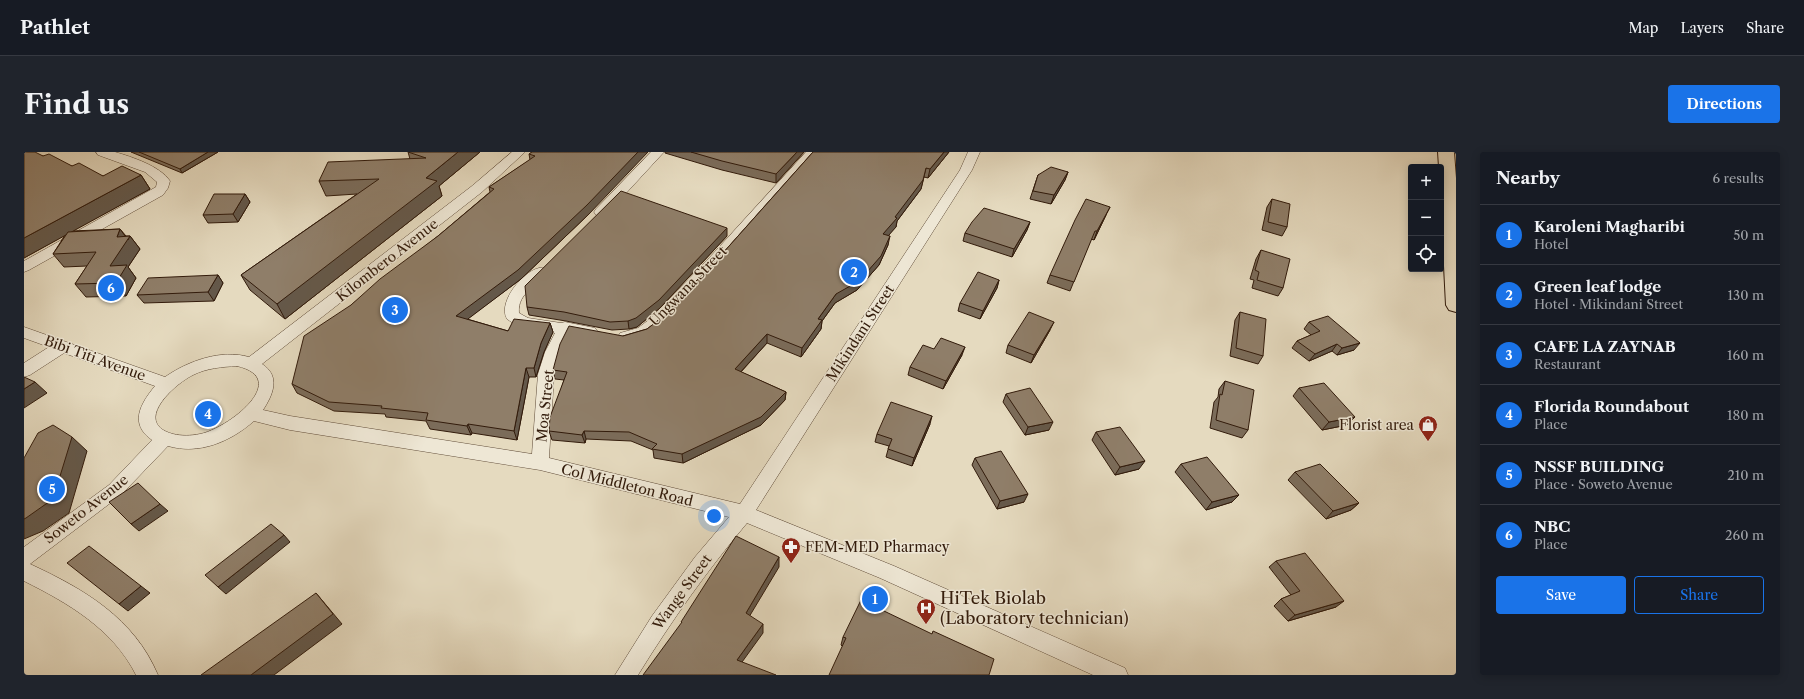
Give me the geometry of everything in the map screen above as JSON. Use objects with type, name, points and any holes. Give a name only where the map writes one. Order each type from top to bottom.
[{"type":"highway","points":[[1446,152],[1456,305]]},
{"type":"street","points":[[24,267],[95,229],[158,192],[162,188],[164,181],[148,169],[102,152]]},
{"type":"street","name":"Kilombero Avenue","points":[[251,364],[477,190],[519,152]]},
{"type":"street","points":[[589,224],[658,152]]},
{"type":"street","name":"Ungwana Street","points":[[551,261],[513,297],[510,307],[512,316],[524,323],[566,327],[608,335],[626,337],[642,332],[655,323],[716,259],[813,152]]},
{"type":"street","name":"Mikindani Street","points":[[744,513],[966,170],[974,152]]},
{"type":"street","name":"Moa Street","points":[[540,463],[546,374],[553,352],[566,327]]},
{"type":"street","name":"Bibi Titi Avenue","points":[[24,332],[61,347],[166,384]]},
{"type":"street","points":[[24,371],[61,347]]},
{"type":"street","points":[[237,360],[251,364],[261,370],[266,379],[266,390],[261,402],[251,414],[232,429],[208,439],[184,443],[164,440],[153,435],[148,426],[146,416],[149,406],[156,394],[166,384],[183,373],[195,368],[219,361],[237,360]]},
{"type":"street","name":"Col Middleton Road","points":[[251,414],[290,422],[540,463],[744,513],[887,572],[1117,675]]},
{"type":"street","name":"Soweto Avenue","points":[[24,558],[68,523],[115,490],[164,440]]},
{"type":"street","name":"Wange Street","points":[[626,675],[659,623],[702,562],[744,513]]},
{"type":"street","points":[[24,571],[56,586],[103,618],[132,648],[147,675]]},
{"type":"building","points":[[24,152],[35,152],[43,156],[49,154],[72,166],[79,163],[103,176],[122,166],[141,175],[24,238]]},
{"type":"building","points":[[139,152],[208,152],[180,169]]},
{"type":"building","points":[[408,152],[458,152],[426,178],[437,181],[277,304],[241,275],[379,179],[319,181],[328,162],[426,158]]},
{"type":"building","points":[[532,152],[638,152],[587,205],[518,270],[456,316],[508,331],[514,319],[550,323],[541,343],[534,368],[526,368],[514,431],[468,424],[467,426],[426,420],[428,413],[381,408],[382,406],[329,402],[292,384],[304,336],[351,305],[380,279],[438,236],[494,189],[489,187],[535,156],[529,154]]},
{"type":"building","points":[[691,152],[797,152],[776,174]]},
{"type":"building","points":[[813,152],[944,152],[930,169],[926,168],[923,180],[895,217],[897,218],[883,234],[890,236],[881,256],[859,281],[836,294],[818,319],[822,320],[802,348],[767,334],[735,369],[786,392],[761,417],[682,454],[652,449],[657,444],[629,432],[584,431],[582,435],[549,431],[550,417],[567,372],[553,370],[560,344],[569,326],[623,336],[647,329],[660,319],[722,254]]},
{"type":"building","points":[[1051,167],[1068,172],[1054,195],[1033,191],[1038,175]]},
{"type":"building","points":[[621,191],[727,228],[659,300],[636,318],[628,321],[610,322],[564,312],[527,307],[525,286]]},
{"type":"building","points":[[214,194],[245,194],[233,214],[203,215]]},
{"type":"building","points":[[1086,199],[1110,207],[1097,231],[1095,231],[1074,282],[1050,275],[1075,220]]},
{"type":"building","points":[[1272,199],[1290,204],[1287,227],[1268,222]]},
{"type":"building","points":[[984,208],[1030,222],[1014,249],[965,233]]},
{"type":"building","points":[[120,229],[117,237],[130,236],[110,266],[127,265],[116,283],[75,284],[96,252],[53,254],[68,232]]},
{"type":"building","points":[[1261,250],[1290,259],[1283,288],[1257,280],[1259,272],[1255,270]]},
{"type":"building","points":[[978,272],[999,280],[983,311],[960,303]]},
{"type":"building","points":[[218,275],[208,292],[137,295],[148,278]]},
{"type":"building","points":[[1029,312],[1054,322],[1034,355],[1008,345]]},
{"type":"building","points":[[1240,312],[1266,319],[1263,356],[1236,348]]},
{"type":"building","points":[[1328,316],[1360,343],[1342,348],[1337,344],[1315,354],[1297,341],[1320,331],[1309,322]]},
{"type":"building","points":[[941,338],[965,347],[946,381],[910,367],[923,345],[934,349]]},
{"type":"building","points":[[24,377],[35,382],[24,389]]},
{"type":"building","points":[[1225,381],[1254,390],[1248,430],[1216,420],[1220,394],[1222,395]]},
{"type":"building","points":[[1324,383],[1355,417],[1329,422],[1299,388]]},
{"type":"building","points":[[1030,388],[1053,422],[1028,427],[1006,394]]},
{"type":"building","points":[[891,402],[932,416],[914,458],[888,449],[892,439],[877,434]]},
{"type":"building","points":[[53,425],[72,437],[53,499],[24,519],[24,458],[38,433]]},
{"type":"building","points":[[1120,427],[1145,461],[1120,467],[1096,432]]},
{"type":"building","points":[[1001,451],[1028,494],[1000,501],[975,458]]},
{"type":"building","points":[[1207,457],[1239,495],[1212,502],[1181,464]]},
{"type":"building","points":[[1320,464],[1359,503],[1333,511],[1295,472]]},
{"type":"building","points":[[138,483],[160,504],[131,524],[109,502]]},
{"type":"building","points":[[271,524],[284,535],[218,587],[205,575]]},
{"type":"building","points":[[736,536],[779,557],[746,613],[763,624],[737,660],[776,675],[643,675],[682,622]]},
{"type":"building","points":[[89,546],[141,586],[119,604],[67,563]]},
{"type":"building","points":[[1305,553],[1344,601],[1295,615],[1281,599],[1300,591],[1276,561]]},
{"type":"building","points":[[316,593],[333,614],[251,675],[201,675]]},
{"type":"building","points":[[861,600],[932,634],[933,631],[994,659],[989,675],[829,675],[846,638],[843,637]]},
{"type":"place","name":"Green leaf lodge","points":[[854,272]]},
{"type":"place","name":"NBC","points":[[111,288]]},
{"type":"place","name":"CAFE LA ZAYNAB","points":[[395,310]]},
{"type":"place","name":"Florida Roundabout","points":[[208,414]]},
{"type":"place","name":"Florist area","points":[[1428,442]]},
{"type":"place","name":"NSSF BUILDING","points":[[52,489]]},
{"type":"place","name":"FEM-MED Pharmacy","points":[[791,564]]},
{"type":"place","name":"Karoleni Magharibi","points":[[875,599]]},
{"type":"place","name":"HiTek Biolab (Laboratory technician)","points":[[926,625]]}]
